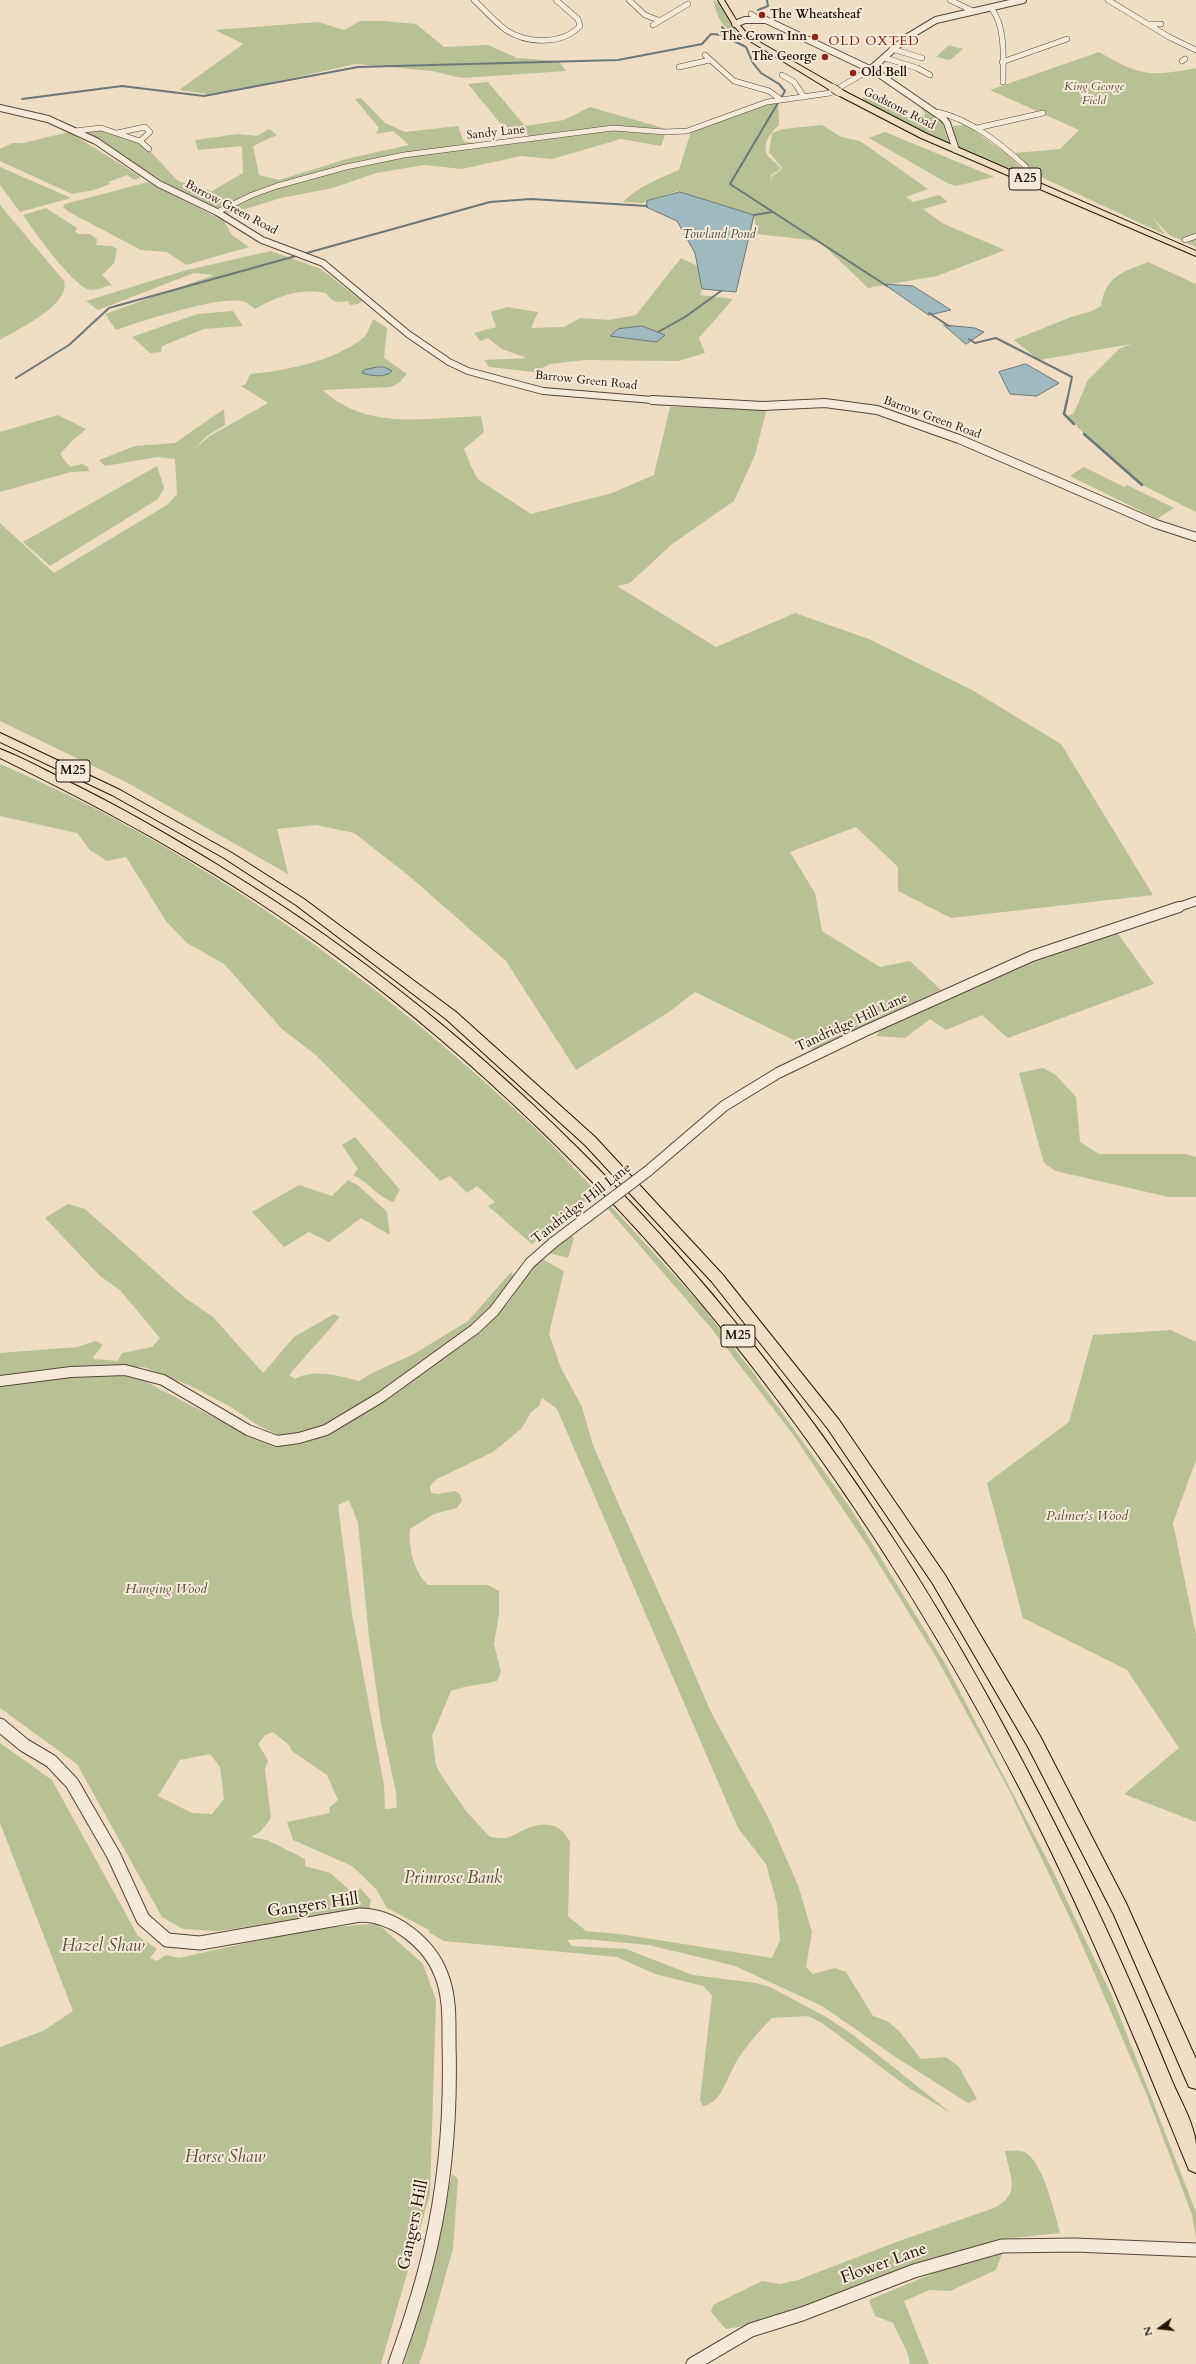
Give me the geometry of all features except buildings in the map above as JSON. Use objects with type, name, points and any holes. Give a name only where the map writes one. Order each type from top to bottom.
[{"type":"highway","name":"M25","points":[[0,737],[97,783],[171,822],[285,891],[360,944],[459,1021],[526,1078],[621,1170],[674,1227],[736,1299],[818,1403],[878,1487],[940,1581],[1000,1682],[1072,1814],[1136,1946],[1196,2080]]},
{"type":"highway","name":"M25","points":[[0,753],[113,809],[211,865],[295,919],[377,979],[465,1051],[532,1112],[625,1204],[692,1280],[782,1393],[843,1478],[902,1567],[960,1664],[1018,1770],[1079,1891],[1133,2008],[1196,2163]]},
{"type":"main road","name":"Godstone Road","points":[[720,0],[735,24],[753,41],[836,90],[897,123],[1196,254]]},
{"type":"street","points":[[474,0],[510,33],[535,40],[563,37],[576,32],[580,26],[578,19],[556,0]]},
{"type":"street","points":[[629,0],[645,15],[658,20]]},
{"type":"street","points":[[950,0],[969,7],[973,11]]},
{"type":"street","points":[[871,69],[885,58],[903,39],[939,19],[973,11],[992,9],[1023,0]]},
{"type":"street","points":[[1108,0],[1147,24],[1196,50]]},
{"type":"street","points":[[653,25],[658,20],[678,12],[687,5],[678,4]]},
{"type":"street","points":[[992,9],[998,17],[1003,82]]},
{"type":"street","points":[[729,14],[745,20]]},
{"type":"street","points":[[752,14],[758,19]]},
{"type":"street","points":[[735,24],[745,20],[758,19]]},
{"type":"street","name":"Godstone Road","points":[[758,19],[773,23],[871,69],[938,112],[977,128],[1003,146],[1026,167]]},
{"type":"street","points":[[1147,24],[1161,24]]},
{"type":"street","points":[[1002,62],[1067,39]]},
{"type":"street","points":[[892,49],[922,58]]},
{"type":"street","points":[[1002,54],[1016,57]]},
{"type":"street","points":[[705,56],[734,81],[769,90],[782,99]]},
{"type":"street","points":[[885,58],[919,69],[930,75]]},
{"type":"street","points":[[679,67],[710,60]]},
{"type":"street","name":"Sandy Lane","points":[[217,212],[252,195],[283,184],[346,167],[404,155],[555,137],[613,128],[679,132],[782,99],[834,92],[871,69]]},
{"type":"street","points":[[907,71],[919,69]]},
{"type":"street","points":[[782,74],[794,82],[804,97]]},
{"type":"street","name":"Barrow Green Road","points":[[0,108],[48,119],[96,141],[159,184],[217,212],[262,240],[323,263],[408,334],[449,362],[468,371],[543,391],[763,406],[825,403],[877,410],[959,439],[1156,524],[1196,537]]},
{"type":"street","name":"Godstone Road","points":[[938,112],[948,123],[956,150]]},
{"type":"street","points":[[977,128],[1043,113]]},
{"type":"street","name":"Godstone Road","points":[[948,123],[964,122]]},
{"type":"street","points":[[117,133],[145,127],[150,132],[140,141]]},
{"type":"street","points":[[75,131],[94,128],[117,133],[140,141],[149,149]]},
{"type":"street","points":[[1185,240],[1196,236]]},
{"type":"street","name":"Tandridge Hill Lane","points":[[0,1381],[11,1381],[71,1372],[125,1370],[163,1380],[248,1430],[277,1441],[300,1438],[326,1430],[381,1397],[475,1330],[494,1311],[530,1263],[554,1242],[660,1161],[724,1106],[778,1073],[872,1028],[1032,956],[1084,937],[1136,922],[1196,901]]},
{"type":"street","name":"Gangers Hill","points":[[0,1724],[24,1744],[51,1761],[72,1783],[114,1856],[143,1919],[167,1940],[200,1943],[360,1915],[380,1916],[410,1936],[429,1953],[441,1974],[447,1996],[450,2055],[448,2139],[440,2198],[415,2306],[396,2364]]},
{"type":"street","name":"Flower Lane","points":[[693,2364],[751,2330],[802,2314],[914,2270],[1002,2246],[1038,2244],[1196,2250]]},
{"type":"green space","points":[[713,0],[720,4],[736,32],[731,31],[723,25]]},
{"type":"green space","points":[[360,21],[384,21],[416,24],[444,47],[488,45],[517,58],[559,61],[566,71],[462,78],[432,71],[356,64],[215,95],[179,90],[243,44],[215,30],[318,22],[344,30]]},
{"type":"green space","points":[[949,45],[963,49],[950,60],[936,57]]},
{"type":"green space","name":"King George Field","points":[[1099,52],[1125,66],[1146,72],[1167,73],[1196,68],[1196,247],[1169,235],[1152,217],[1166,235],[1039,176],[1015,153],[1060,149],[1079,130],[990,90]]},
{"type":"green space","points":[[488,82],[525,126],[564,120],[590,107],[667,129],[661,146],[621,139],[552,159],[521,156],[462,169],[424,165],[376,173],[333,188],[281,198],[226,215],[174,188],[86,133],[96,128],[130,138],[147,148],[178,181],[212,191],[243,173],[242,146],[198,150],[195,140],[238,134],[257,136],[269,129],[277,135],[253,146],[259,175],[279,180],[350,158],[409,145],[393,131],[376,134],[379,128],[355,99],[361,98],[385,123],[405,132],[458,126],[464,142],[503,145],[532,141],[526,132],[510,131],[505,124],[500,123],[468,84]]},
{"type":"green space","points":[[863,97],[912,119],[926,114],[919,106],[922,105],[941,119],[949,144],[862,103]]},
{"type":"green space","points":[[778,101],[779,125],[770,135],[766,148],[769,157],[781,169],[771,175],[771,182],[772,176],[781,170],[782,168],[769,152],[772,133],[783,129],[822,125],[841,137],[860,141],[928,189],[906,197],[913,202],[939,195],[948,202],[923,209],[944,224],[1005,250],[937,276],[868,288],[819,241],[757,234],[754,215],[677,191],[642,203],[623,202],[642,187],[679,170],[691,131]]},
{"type":"green space","points":[[966,125],[1007,154],[1027,174],[1025,176],[966,152],[959,147],[952,126]]},
{"type":"green space","points":[[69,132],[141,177],[134,180],[127,175],[108,182],[110,184],[94,190],[72,194],[0,161],[0,149],[13,143],[23,143]]},
{"type":"green space","points":[[885,132],[994,177],[956,186],[947,183],[869,138]]},
{"type":"green space","points":[[0,167],[71,198],[20,212],[0,185]]},
{"type":"green space","points":[[148,182],[224,221],[232,235],[249,247],[186,265],[167,252],[141,250],[69,212],[63,207],[65,204]]},
{"type":"green space","points":[[0,205],[64,281],[64,290],[52,307],[30,323],[0,340]]},
{"type":"green space","points":[[46,208],[77,228],[75,231],[78,234],[90,234],[97,239],[96,245],[111,246],[117,249],[114,263],[102,275],[112,285],[91,290],[84,287],[65,270],[23,215]]},
{"type":"green space","points":[[271,251],[321,269],[362,301],[358,304],[350,305],[348,301],[338,302],[333,300],[326,293],[298,292],[272,300],[255,309],[245,302],[219,302],[181,310],[116,330],[105,314],[214,275],[194,273],[98,310],[86,301],[187,270]]},
{"type":"green space","points":[[681,258],[706,270],[700,295],[733,299],[699,338],[705,353],[679,361],[584,360],[550,364],[534,372],[489,367],[484,360],[527,358],[502,349],[488,338],[480,341],[474,333],[496,327],[491,312],[507,307],[538,312],[531,328],[564,327],[580,318],[609,320],[636,315]]},
{"type":"green space","points":[[1148,262],[1196,284],[1196,512],[1142,485],[1084,434],[1068,416],[1074,413],[1088,380],[1119,349],[1131,344],[1039,360],[1014,340],[1071,317],[1092,311],[1101,306],[1103,296],[1111,281],[1117,276]]},
{"type":"green space","points":[[233,311],[243,326],[204,329],[162,346],[161,352],[150,353],[132,337],[197,314]]},
{"type":"green space","points":[[373,319],[387,328],[384,358],[407,374],[399,383],[390,387],[323,390],[340,403],[358,412],[377,417],[418,419],[481,416],[484,432],[464,449],[474,473],[479,480],[531,514],[612,493],[654,475],[670,407],[767,408],[755,455],[734,501],[672,544],[630,583],[617,586],[716,647],[795,613],[869,639],[972,690],[1061,744],[1153,895],[951,918],[898,891],[898,867],[856,827],[790,852],[815,893],[822,931],[880,967],[910,961],[941,990],[814,1050],[695,992],[669,1012],[576,1070],[506,961],[408,875],[354,833],[316,825],[277,829],[288,874],[126,782],[0,721],[0,523],[54,573],[167,505],[177,494],[175,459],[157,457],[105,466],[99,460],[135,446],[175,443],[224,409],[225,425],[208,435],[193,450],[210,436],[268,403],[241,386],[246,384],[250,374],[264,373],[309,364],[338,353],[363,338],[368,332]]},
{"type":"green space","points":[[58,415],[86,429],[60,454],[70,467],[82,464],[88,467],[89,471],[71,472],[0,492],[0,432]]},
{"type":"green space","points":[[157,466],[164,488],[158,499],[50,566],[23,542]]},
{"type":"green space","points":[[1084,467],[1124,487],[1127,485],[1174,508],[1157,519],[1070,476]]},
{"type":"green space","points":[[0,764],[73,798],[145,836],[215,877],[284,923],[350,971],[415,1022],[477,1075],[536,1129],[601,1196],[593,1202],[589,1198],[532,1244],[488,1206],[495,1202],[477,1186],[467,1193],[450,1176],[440,1181],[317,1056],[282,1029],[224,964],[187,943],[166,921],[126,857],[107,861],[90,850],[77,833],[0,816]]},
{"type":"green space","points":[[1116,931],[1154,984],[1008,1038],[982,1015],[946,1030],[930,1019],[905,1038],[876,1036],[884,1025],[1017,966]]},
{"type":"green space","points":[[1043,1068],[1056,1075],[1076,1097],[1080,1142],[1099,1154],[1185,1154],[1196,1157],[1196,1197],[1169,1197],[1055,1171],[1044,1163],[1019,1073]]},
{"type":"green space","points":[[355,1137],[400,1190],[393,1202],[353,1175],[358,1169],[342,1145]]},
{"type":"green space","points":[[348,1180],[358,1185],[387,1212],[390,1235],[361,1218],[329,1242],[309,1232],[284,1247],[252,1212],[299,1185],[332,1196]]},
{"type":"green space","points":[[68,1204],[85,1209],[184,1297],[213,1317],[263,1373],[294,1337],[334,1314],[340,1317],[289,1375],[295,1379],[318,1373],[335,1375],[359,1381],[374,1372],[414,1354],[468,1321],[511,1272],[514,1276],[489,1310],[468,1329],[376,1395],[328,1423],[311,1431],[280,1436],[259,1426],[229,1406],[191,1386],[144,1367],[119,1367],[0,1378],[0,1353],[77,1347],[96,1341],[103,1345],[93,1357],[94,1359],[118,1361],[122,1353],[152,1347],[160,1338],[120,1290],[100,1276],[45,1218]]},
{"type":"green space","points":[[611,1206],[702,1306],[752,1371],[851,1509],[946,1665],[1052,1869],[1111,1994],[1196,2212],[1196,2238],[1192,2215],[1148,2098],[1077,1933],[1009,1790],[936,1657],[869,1548],[792,1433],[711,1328],[608,1209]]},
{"type":"green space","points":[[570,1235],[574,1238],[568,1258],[549,1253]]},
{"type":"green space","points":[[540,1258],[564,1271],[549,1334],[561,1368],[582,1407],[593,1445],[710,1710],[768,1817],[798,1885],[812,1932],[806,1967],[813,1974],[835,1968],[846,1972],[873,2016],[887,2021],[899,2031],[921,2059],[946,2057],[959,2067],[977,2099],[968,2103],[897,2058],[822,2006],[735,1966],[649,1945],[584,1939],[567,1940],[572,1946],[626,1949],[693,1975],[756,1983],[770,1987],[828,2018],[853,2035],[951,2113],[909,2088],[822,2023],[808,2016],[772,2018],[743,2052],[719,2095],[710,2104],[703,2106],[700,2100],[712,1995],[703,1986],[655,1974],[617,1957],[444,1941],[430,1933],[429,1930],[387,1908],[376,1889],[352,1866],[293,1840],[287,1822],[330,1813],[329,1808],[338,1800],[327,1775],[292,1751],[289,1745],[273,1732],[265,1735],[258,1744],[268,1760],[265,1769],[271,1818],[260,1832],[251,1837],[267,1840],[305,1859],[305,1866],[330,1873],[355,1895],[360,1888],[371,1900],[369,1910],[217,1931],[183,1929],[162,1917],[77,1764],[0,1708],[0,1384],[103,1374],[135,1376],[238,1430],[286,1446],[301,1441],[414,1379],[480,1333],[508,1303]],"holes":[[[542,1398],[557,1409],[738,1828],[766,1864],[777,1904],[780,1940],[772,1958],[620,1934],[586,1931],[568,1916],[570,1842],[562,1831],[551,1825],[539,1825],[533,1826],[506,1838],[490,1837],[466,1811],[441,1775],[436,1765],[432,1736],[451,1691],[462,1687],[497,1681],[501,1672],[494,1644],[499,1614],[499,1591],[488,1585],[428,1585],[419,1574],[413,1559],[410,1544],[410,1529],[434,1514],[457,1508],[462,1501],[460,1494],[455,1491],[439,1494],[431,1493],[430,1486],[437,1479],[493,1452],[522,1428],[531,1412],[539,1406]],[[349,1500],[358,1523],[369,1637],[381,1723],[396,1792],[397,1808],[385,1809],[384,1785],[352,1614],[338,1505]],[[210,1754],[220,1767],[224,1799],[212,1814],[192,1813],[158,1796],[180,1760]]]},
{"type":"green space","name":"Palmer's Wood","points":[[1171,1330],[1196,1342],[1196,1460],[1173,1523],[1196,1635],[1196,1822],[1124,1794],[1179,1748],[1127,1670],[1023,1618],[987,1483],[1069,1422],[1093,1335]]},
{"type":"green space","name":"Horse Shaw","points":[[0,1743],[52,1780],[138,1936],[157,1949],[150,1958],[157,1961],[166,1955],[179,1958],[303,1932],[353,1925],[378,1924],[423,1964],[436,2000],[430,2194],[381,2364],[0,2364],[0,2047],[43,2031],[73,2011],[0,1823]]},
{"type":"green space","points":[[1005,2151],[1021,2151],[1028,2155],[1035,2163],[1051,2200],[1060,2233],[1003,2239],[942,2258],[778,2320],[726,2329],[711,2312],[713,2305],[762,2281],[780,2284],[798,2280],[899,2241],[994,2208],[1003,2203],[1011,2191],[1011,2177]]},
{"type":"green space","points":[[452,2174],[458,2179],[453,2249],[419,2364],[404,2364],[437,2253]]},
{"type":"green space","points":[[1003,2251],[996,2270],[950,2291],[930,2290],[904,2301],[929,2364],[910,2364],[908,2354],[893,2323],[875,2316],[869,2300],[946,2268]]},
{"type":"water","name":"Towland Pond","points":[[680,192],[754,215],[736,292],[702,289],[695,253],[677,221],[646,207],[647,201]]},
{"type":"water","points":[[884,284],[913,286],[951,310],[929,315]]},
{"type":"water","points":[[944,325],[975,328],[984,332],[966,344]]},
{"type":"water","points":[[642,326],[665,335],[657,342],[610,336],[618,329]]},
{"type":"water","points":[[1026,364],[1059,383],[1037,396],[1010,394],[999,372]]},
{"type":"water","points":[[384,367],[392,371],[382,376],[362,373],[364,370]]},
{"type":"waterway","points":[[758,10],[768,6],[767,0]]},
{"type":"waterway","points":[[722,27],[734,41],[746,47],[753,63],[761,73],[779,84],[785,91],[730,184],[887,286]]},
{"type":"waterway","points":[[22,99],[122,86],[204,96],[358,67],[618,60],[702,44],[711,34],[724,35]]},
{"type":"waterway","points":[[16,378],[69,345],[109,308],[490,202],[531,199],[647,206]]},
{"type":"waterway","points":[[754,215],[772,212]]},
{"type":"waterway","points":[[658,332],[685,317],[721,291]]},
{"type":"waterway","points":[[929,313],[949,326]]},
{"type":"waterway","points":[[969,339],[975,343],[996,338],[1072,377],[1067,401]]},
{"type":"waterway","points":[[1067,400],[1064,414],[1074,424]]},
{"type":"waterway","points":[[1084,434],[1142,485]]},
{"type":"place","name":"The Wheatsheaf","points":[[762,15]]},
{"type":"place","name":"The Crown Inn","points":[[815,37]]},
{"type":"place","name":"The George","points":[[825,57]]},
{"type":"place","name":"Old Bell","points":[[853,73]]},
{"type":"district","name":"OLD OXTED","points":[[874,42]]},
{"type":"park label","name":"Hanging Wood","points":[[166,1590]]},
{"type":"park label","name":"Primrose Bank","points":[[453,1879]]},
{"type":"park label","name":"Hazel Shaw","points":[[103,1947]]}]
